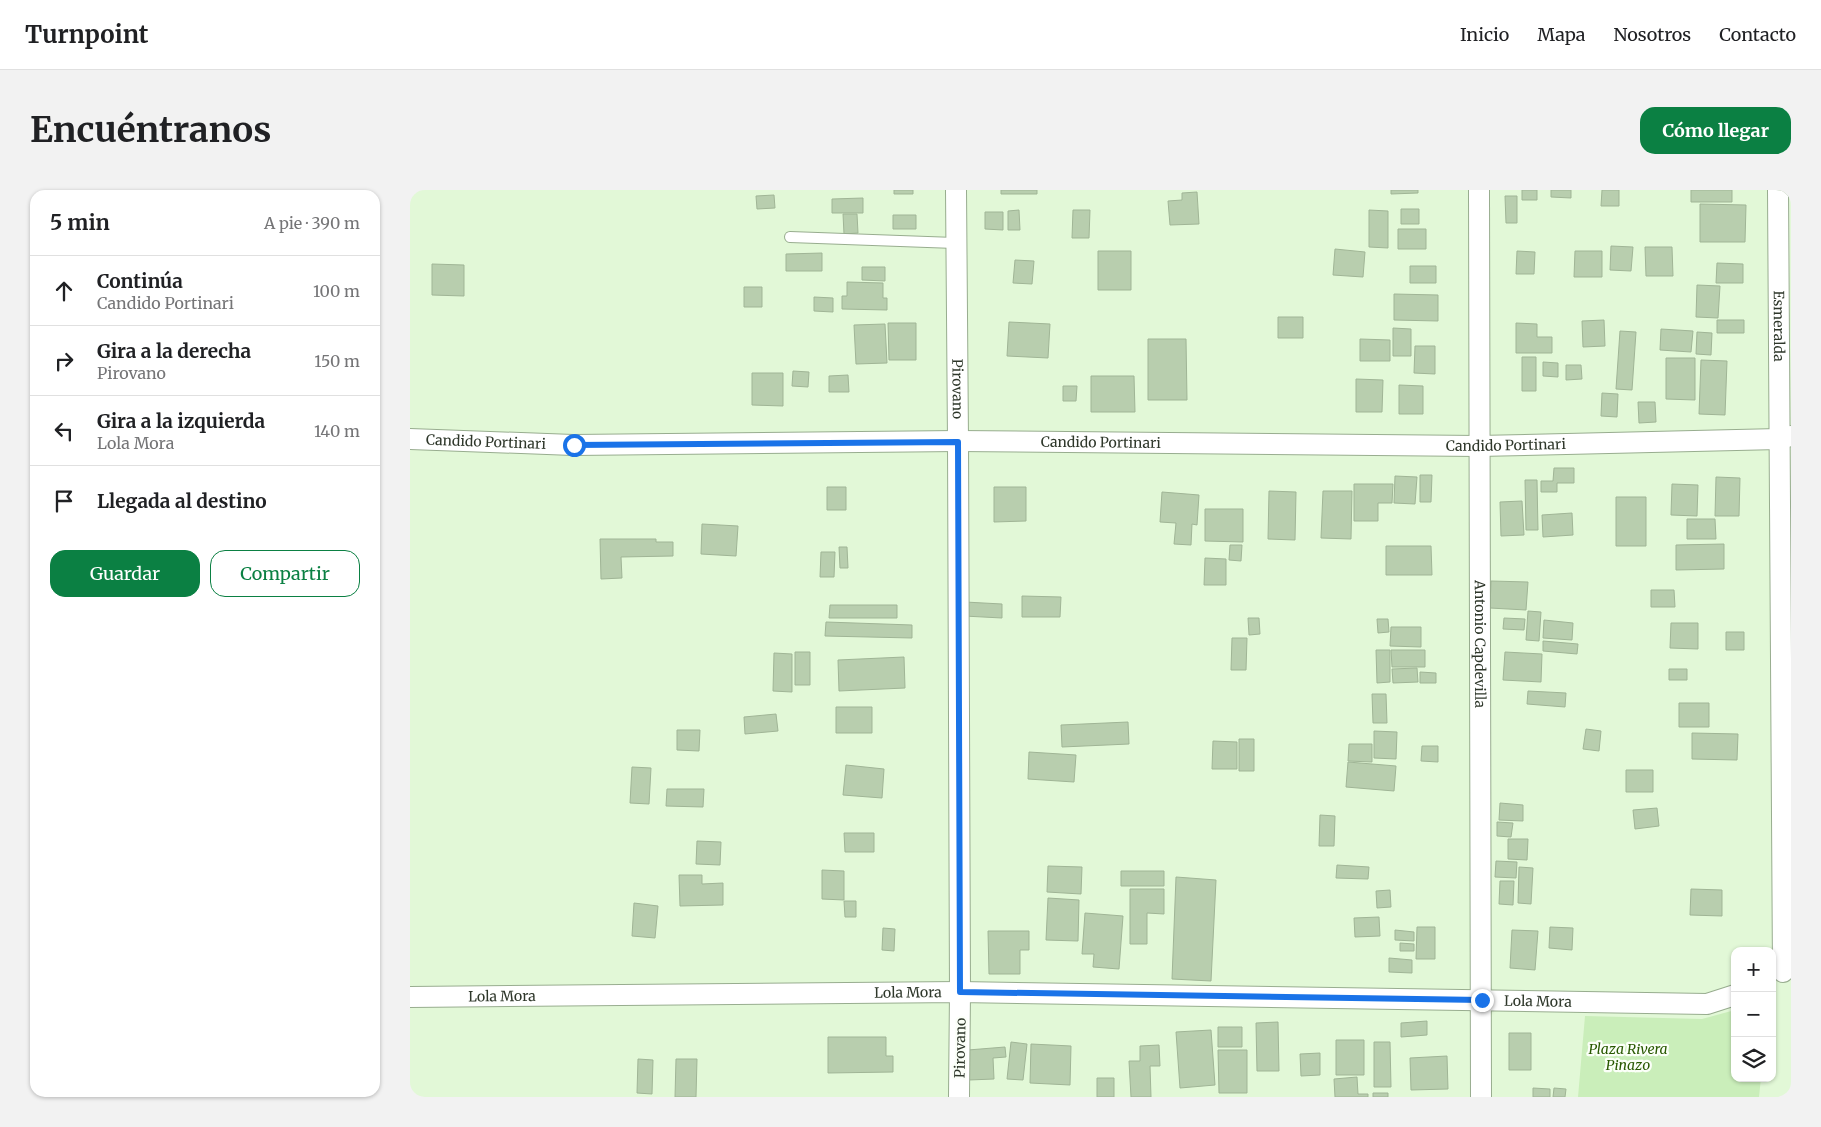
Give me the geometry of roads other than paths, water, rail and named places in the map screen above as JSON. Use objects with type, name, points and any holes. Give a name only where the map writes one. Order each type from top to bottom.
[{"type":"street","name":"Pirovano","points":[[956,190],[959,1097]]},
{"type":"street","name":"Antonio Capdevilla","points":[[1479,190],[1478,446],[1481,1097]]},
{"type":"street","name":"Esmeralda","points":[[1778,190],[1785,437],[1782,973]]},
{"type":"street","name":"Candido Portinari","points":[[410,439],[574,445],[958,442],[1478,446],[1785,437]]},
{"type":"street","name":"Lola Mora","points":[[410,997],[960,992],[1707,1004],[1731,996]]},
{"type":"lane","points":[[790,237],[956,243]]},
{"type":"park label","name":"Plaza Rivera Pinazo","points":[[1628,1058]]}]
